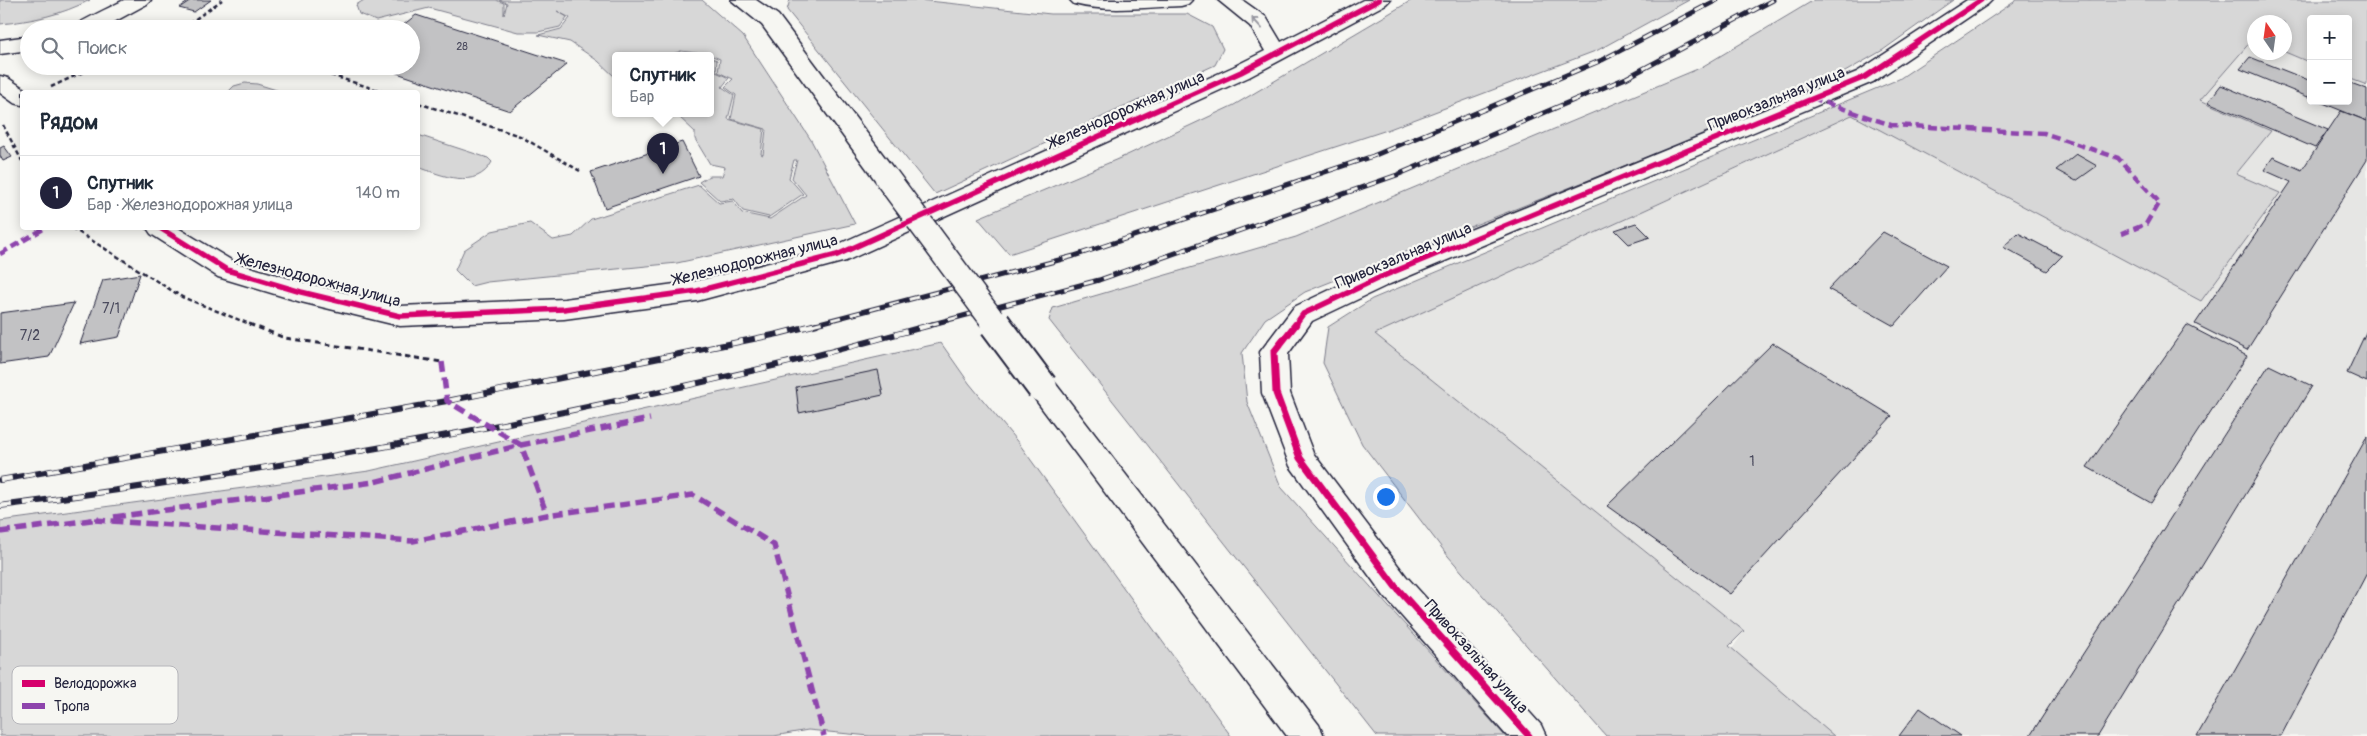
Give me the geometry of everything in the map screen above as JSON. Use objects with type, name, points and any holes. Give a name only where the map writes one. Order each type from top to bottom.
[{"type":"street","points":[[104,20],[140,0]]},
{"type":"street","points":[[742,0],[770,20],[1042,387],[1308,736]]},
{"type":"street","points":[[1081,0],[1104,2],[1180,0]]},
{"type":"street","points":[[1229,0],[1258,22],[1278,54]]},
{"type":"street","name":"Железнодорожная улица","points":[[163,230],[227,270],[301,292],[400,316],[564,309],[697,290],[837,255],[1278,54],[1379,0]]},
{"type":"street","name":"Привокзальная улица","points":[[1529,736],[1395,586],[1300,458],[1276,393],[1274,352],[1303,314],[1381,277],[1865,77],[1981,0]]},
{"type":"street","points":[[0,47],[20,44]]},
{"type":"street","points":[[0,83],[20,97]]},
{"type":"path","points":[[195,20],[222,0]]},
{"type":"path","points":[[47,89],[77,75]]},
{"type":"path","points":[[330,75],[378,90]]},
{"type":"path","points":[[420,104],[520,136],[580,171]]},
{"type":"path","points":[[0,117],[20,157]]},
{"type":"shaded area","points":[[0,0],[90,0],[68,10],[46,16],[0,24]]},
{"type":"shaded area","points":[[364,0],[496,0],[504,3],[504,15],[507,3],[499,0],[702,0],[743,36],[811,140],[855,224],[677,263],[487,282],[471,286],[455,270],[464,250],[492,231],[530,223],[553,240],[573,236],[591,219],[699,185],[719,203],[733,201],[742,213],[770,219],[806,195],[792,178],[797,160],[794,160],[789,178],[803,194],[769,217],[743,211],[734,199],[720,201],[699,182],[709,176],[722,176],[725,167],[710,164],[695,139],[695,132],[679,117],[714,117],[714,59],[717,60],[716,72],[729,78],[722,87],[734,95],[728,119],[764,129],[761,154],[763,155],[766,129],[731,119],[736,95],[725,87],[733,79],[718,72],[720,59],[714,57],[714,52],[612,52],[612,74],[598,61],[570,42],[538,35],[561,29],[570,18],[557,11],[567,17],[560,27],[538,32],[518,32],[429,8],[374,20],[359,14],[356,5]]},
{"type":"shaded area","points":[[790,0],[919,0],[1051,14],[1187,14],[1212,27],[1223,49],[1215,65],[935,194],[787,10]]},
{"type":"shaded area","points":[[1412,0],[1689,0],[1598,50],[1387,130],[1009,254],[978,218],[1125,156],[1234,105]]},
{"type":"shaded area","points":[[1814,0],[1953,0],[1883,50],[1838,76],[1685,142],[1305,292],[1265,319],[1242,353],[1247,402],[1281,487],[1505,736],[1377,736],[1049,320],[1053,308],[1296,237],[1700,68]]},
{"type":"shaded area","points":[[2017,0],[2367,0],[2367,85],[2352,79],[2352,15],[2307,15],[2307,61],[2292,55],[2292,15],[2247,15],[2247,46],[2200,100],[2271,131],[2236,174],[2280,193],[2201,301],[1852,115],[1375,334],[1744,631],[1729,646],[1834,736],[1606,736],[1448,556],[1362,444],[1323,363],[1328,327],[1372,299],[1899,79]]},
{"type":"shaded area","points":[[2247,45],[2247,60],[2292,60],[2292,55],[2307,61],[2307,105],[2352,105],[2352,79],[2367,85],[2367,736],[1813,736],[1724,661],[1744,631],[1375,334],[1853,115],[2201,301],[2236,174],[2271,131],[2199,100]]},
{"type":"shaded area","points":[[245,83],[257,84],[276,90],[230,90],[234,86]]},
{"type":"shaded area","points":[[420,136],[488,158],[492,162],[485,171],[477,176],[468,178],[447,177],[420,168]]},
{"type":"shaded area","points":[[941,343],[969,383],[1020,445],[1231,736],[870,736],[808,730],[774,736],[0,736],[0,521],[369,471]]},
{"type":"building","points":[[191,0],[211,0],[194,12],[179,8]]},
{"type":"building","points":[[416,15],[567,64],[510,111],[403,75],[420,75],[420,20],[410,20]]},
{"type":"building","points":[[2248,60],[2258,60],[2307,79],[2307,97],[2240,69]]},
{"type":"building","points":[[2352,83],[2367,89],[2367,121],[2328,105],[2352,105]]},
{"type":"building","points":[[2221,85],[2328,130],[2315,148],[2208,102]]},
{"type":"building","points":[[2341,111],[2367,121],[2367,160],[2247,350],[2195,324],[2291,182],[2264,170],[2273,157],[2302,170]]},
{"type":"building","points":[[682,142],[699,176],[605,208],[591,172]]},
{"type":"building","points":[[4,146],[12,157],[3,161],[0,156],[0,148]]},
{"type":"building","points":[[2076,154],[2097,166],[2076,181],[2056,170]]},
{"type":"building","points":[[1636,223],[1650,237],[1629,244],[1615,230]]},
{"type":"building","points":[[1883,232],[1947,266],[1894,326],[1828,289]]},
{"type":"building","points":[[2018,233],[2062,256],[2047,271],[2003,247]]},
{"type":"building","points":[[140,274],[119,337],[80,344],[103,280]]},
{"type":"building","points":[[74,303],[49,357],[0,364],[0,313]]},
{"type":"building","points":[[2187,325],[2247,356],[2151,503],[2087,467]]},
{"type":"building","points":[[2367,330],[2367,382],[2347,373]]},
{"type":"building","points":[[1773,343],[1892,416],[1730,594],[1607,506]]},
{"type":"building","points":[[2269,365],[2312,386],[2098,736],[2030,736]]},
{"type":"building","points":[[878,370],[883,395],[799,413],[796,387]]},
{"type":"building","points":[[2367,437],[2367,573],[2281,736],[2197,736]]},
{"type":"building","points":[[1920,708],[1961,736],[1899,736]]},
{"type":"railway","points":[[812,325],[1074,256],[1373,156],[1602,60],[1717,0]]},
{"type":"railway","points":[[929,325],[1099,280],[1397,175],[1626,78],[1773,0]]},
{"type":"railway","points":[[0,480],[447,401],[778,334],[817,324]]},
{"type":"railway","points":[[0,506],[196,478],[390,446],[681,387],[777,365],[934,324]]},
{"type":"marked path","points":[[1812,98],[1891,125],[2044,133],[2118,158],[2159,202],[2146,224],[2117,236]]},
{"type":"marked path","points":[[0,254],[42,230]]},
{"type":"marked path","points":[[442,362],[447,401],[521,445],[547,515]]},
{"type":"marked path","points":[[114,517],[374,482],[521,445],[650,419]]},
{"type":"marked path","points":[[95,520],[413,541],[547,515],[693,495],[774,545],[824,736]]},
{"type":"marked path","points":[[0,532],[99,519]]},
{"type":"cycle path","points":[[163,230],[227,270],[301,292],[400,316],[564,309],[697,291],[837,255],[1241,72],[1379,0]]},
{"type":"cycle path","points":[[1529,736],[1395,586],[1300,458],[1276,393],[1274,352],[1303,314],[1381,277],[1865,77],[1981,0]]},
{"type":"place","name":"Спутник","points":[[663,174]]}]
